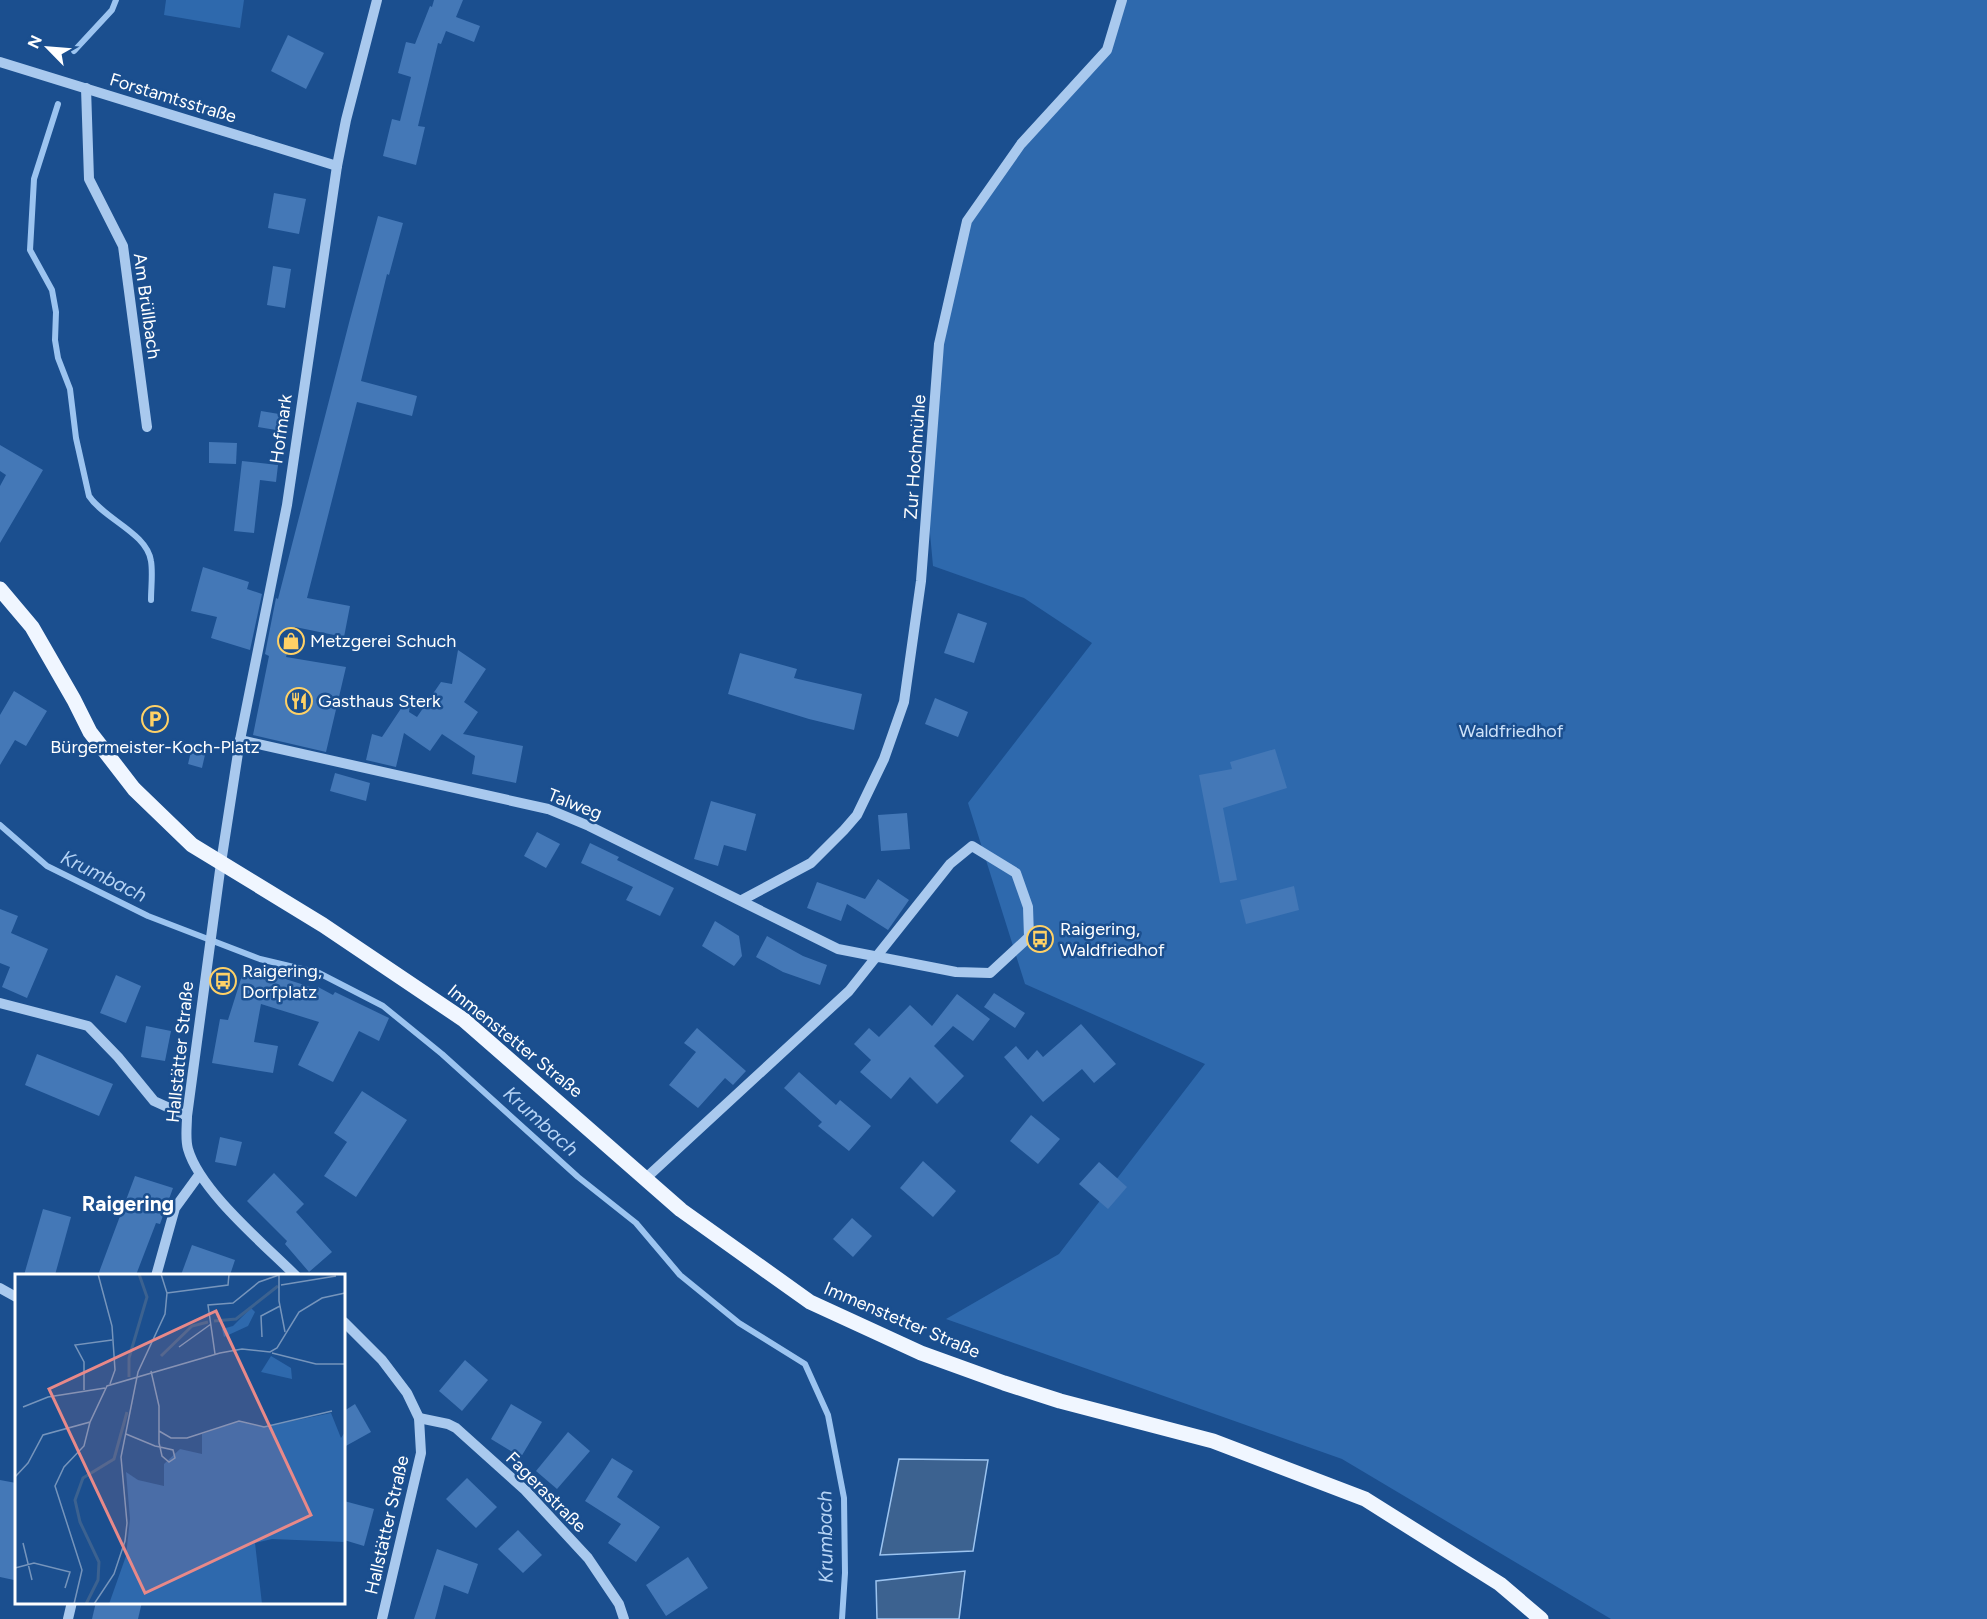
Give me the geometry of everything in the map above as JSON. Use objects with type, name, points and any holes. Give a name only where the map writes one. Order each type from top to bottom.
[{"type":"main road","name":"Immenstetter Straße","points":[[0,589],[32,627],[90,732],[134,789],[192,845],[323,925],[464,1020],[681,1210],[810,1302],[921,1353],[1060,1401],[1213,1441],[1365,1499],[1500,1584],[1541,1619]]},
{"type":"street","name":"Hofmark","points":[[221,863],[240,740],[288,493],[337,166],[346,120],[377,0]]},
{"type":"street","name":"Zur Hochmühle","points":[[742,900],[811,863],[856,815],[884,759],[904,702],[921,581],[939,344],[968,221],[1021,144],[1107,50],[1122,0]]},
{"type":"street","name":"Forstamtsstraße","points":[[0,62],[337,166]]},
{"type":"street","name":"Am Brüllbach","points":[[86,88],[89,179],[123,246],[147,427]]},
{"type":"street","name":"Talweg","points":[[240,740],[548,808],[590,826],[838,949],[957,972],[990,973],[1029,936],[1028,907],[1016,873],[972,846],[950,864],[877,956]]},
{"type":"street","name":"Hallstätter Straße","points":[[221,863],[187,1116],[187,1148],[199,1175],[220,1201],[295,1274]]},
{"type":"street","points":[[646,1178],[849,991],[877,956]]},
{"type":"street","points":[[0,1003],[88,1026],[118,1057],[154,1101],[187,1116]]},
{"type":"street","points":[[156,1274],[175,1208],[199,1175]]},
{"type":"street","points":[[0,1288],[15,1296]]},
{"type":"street","name":"Hallstätter Straße","points":[[345,1323],[382,1360],[407,1393],[419,1418],[421,1453],[382,1619]]},
{"type":"street","name":"Fagerastraße","points":[[419,1418],[456,1428],[525,1490],[588,1558],[619,1604],[624,1619]]},
{"type":"street","points":[[68,1619],[72,1604]]},
{"type":"green space","points":[[166,0],[244,0],[240,28],[164,15]]},
{"type":"green space","name":"Waldfriedhof","points":[[1122,0],[1987,0],[1987,1619],[1611,1619],[1342,1459],[946,1319],[1059,1254],[1205,1064],[1025,984],[968,803],[1092,643],[1024,598],[933,566],[928,511],[939,344],[967,221],[1021,144],[1107,50]]},
{"type":"shaded area","points":[[899,1459],[988,1460],[973,1551],[880,1555]]},
{"type":"shaded area","points":[[965,1571],[959,1619],[877,1619],[876,1581]]},
{"type":"building","points":[[434,0],[463,0],[456,17],[480,26],[474,42],[446,31],[441,44],[438,43],[418,126],[425,127],[416,165],[383,156],[392,119],[400,121],[411,77],[398,73],[406,42],[415,44]]},
{"type":"building","points":[[288,35],[324,53],[306,89],[271,71]]},
{"type":"building","points":[[274,193],[306,199],[299,234],[268,228]]},
{"type":"building","points":[[378,216],[403,223],[389,275],[387,274],[361,381],[417,396],[412,416],[357,402],[307,598],[350,606],[344,637],[295,627],[286,657],[346,667],[326,752],[253,735],[269,656],[265,654],[276,598],[278,599]]},
{"type":"building","points":[[273,266],[291,269],[285,308],[267,305]]},
{"type":"building","points":[[261,411],[285,415],[282,431],[258,427]]},
{"type":"building","points":[[209,442],[237,443],[236,464],[209,463]]},
{"type":"building","points":[[0,445],[43,470],[0,543],[0,486],[6,475],[0,471]]},
{"type":"building","points":[[242,461],[278,465],[276,482],[260,480],[254,533],[234,531]]},
{"type":"building","points":[[203,567],[249,582],[247,589],[262,594],[250,650],[211,638],[217,617],[191,611]]},
{"type":"building","points":[[958,613],[987,623],[974,663],[944,653]]},
{"type":"building","points":[[458,650],[486,669],[464,702],[478,712],[463,734],[523,746],[516,783],[472,774],[475,756],[442,734],[430,751],[404,733],[396,767],[366,760],[372,734],[382,737],[412,692],[409,712],[417,717],[441,682],[452,684]]},
{"type":"building","points":[[740,653],[797,669],[794,678],[862,694],[854,730],[728,694]]},
{"type":"building","points":[[14,691],[47,711],[26,746],[15,740],[0,765],[0,715]]},
{"type":"building","points":[[935,698],[968,712],[958,737],[925,724]]},
{"type":"building","points":[[193,743],[207,746],[202,768],[188,764]]},
{"type":"building","points":[[1275,749],[1287,788],[1223,808],[1237,880],[1220,883],[1199,775],[1232,769],[1230,762]]},
{"type":"building","points":[[335,773],[370,783],[366,801],[330,791]]},
{"type":"building","points":[[711,801],[756,814],[746,851],[724,845],[718,866],[694,859]]},
{"type":"building","points":[[907,813],[910,849],[881,851],[878,815]]},
{"type":"building","points":[[537,832],[560,844],[546,868],[524,856]]},
{"type":"building","points":[[590,843],[619,857],[617,860],[674,888],[660,916],[626,900],[633,887],[581,863]]},
{"type":"building","points":[[878,879],[909,900],[888,930],[847,904],[841,921],[807,908],[817,882],[865,899]]},
{"type":"building","points":[[1294,886],[1299,910],[1246,924],[1240,900]]},
{"type":"building","points":[[0,909],[18,916],[11,933],[48,949],[27,998],[2,987],[10,967],[0,963]]},
{"type":"building","points":[[715,921],[739,936],[742,956],[734,966],[702,946]]},
{"type":"building","points":[[767,936],[803,956],[827,965],[820,985],[783,972],[756,957]]},
{"type":"building","points":[[245,966],[317,989],[318,987],[333,995],[335,992],[389,1018],[379,1041],[359,1031],[333,1082],[298,1065],[319,1022],[261,1004],[254,1042],[278,1046],[273,1073],[212,1063],[220,1019],[228,1020]]},
{"type":"building","points":[[116,975],[141,986],[126,1023],[100,1013]]},
{"type":"building","points":[[994,993],[1025,1013],[1015,1028],[984,1007]]},
{"type":"building","points":[[957,994],[990,1019],[973,1041],[953,1026],[934,1046],[964,1076],[937,1104],[910,1077],[891,1099],[860,1072],[871,1060],[854,1044],[869,1028],[879,1037],[910,1005],[932,1026]]},
{"type":"building","points":[[1081,1024],[1116,1064],[1094,1083],[1082,1069],[1043,1102],[1004,1057],[1016,1046],[1028,1060],[1037,1050],[1043,1057]]},
{"type":"building","points":[[146,1026],[171,1031],[165,1061],[141,1057]]},
{"type":"building","points":[[697,1028],[746,1071],[733,1085],[725,1078],[698,1108],[669,1085],[696,1052],[684,1043]]},
{"type":"building","points":[[37,1054],[113,1084],[99,1116],[25,1085]]},
{"type":"building","points":[[799,1072],[836,1105],[840,1100],[871,1126],[849,1151],[818,1126],[822,1122],[784,1088]]},
{"type":"building","points":[[362,1091],[407,1120],[356,1197],[324,1176],[347,1142],[334,1133]]},
{"type":"building","points":[[1031,1115],[1060,1139],[1038,1164],[1010,1141]]},
{"type":"building","points":[[220,1137],[242,1142],[236,1166],[215,1162]]},
{"type":"building","points":[[923,1161],[956,1191],[933,1217],[900,1188]]},
{"type":"building","points":[[1099,1162],[1127,1187],[1108,1209],[1079,1184]]},
{"type":"building","points":[[274,1173],[304,1204],[296,1212],[332,1252],[309,1272],[285,1244],[287,1241],[247,1201]]},
{"type":"building","points":[[135,1176],[173,1188],[160,1224],[156,1223],[136,1274],[98,1274]]},
{"type":"building","points":[[43,1209],[71,1217],[55,1274],[24,1274]]},
{"type":"building","points":[[852,1218],[872,1236],[853,1257],[833,1239]]},
{"type":"building","points":[[192,1245],[235,1260],[230,1274],[181,1274]]},
{"type":"building","points":[[465,1360],[488,1380],[462,1411],[439,1391]]},
{"type":"building","points":[[355,1404],[371,1432],[345,1446],[345,1410]]},
{"type":"building","points":[[511,1404],[542,1422],[521,1457],[491,1439]]},
{"type":"building","points":[[568,1432],[590,1451],[557,1489],[536,1471]]},
{"type":"building","points":[[612,1458],[633,1471],[617,1497],[660,1527],[636,1562],[608,1543],[621,1524],[585,1501]]},
{"type":"building","points":[[467,1478],[497,1507],[476,1528],[446,1499]]},
{"type":"building","points":[[0,1480],[15,1483],[15,1574],[14,1580],[0,1577]]},
{"type":"building","points":[[345,1501],[374,1509],[364,1546],[345,1540]]},
{"type":"building","points":[[518,1530],[542,1555],[523,1573],[498,1549]]},
{"type":"building","points":[[437,1549],[478,1564],[468,1594],[444,1585],[435,1619],[414,1619]]},
{"type":"building","points":[[688,1557],[708,1588],[666,1616],[646,1585]]},
{"type":"building","points":[[96,1604],[142,1604],[138,1619],[92,1619]]},
{"type":"waterway","points":[[74,51],[112,10],[116,0]]},
{"type":"waterway","points":[[58,104],[34,179],[30,250],[52,290],[56,312],[55,340],[58,358],[70,389],[76,438],[89,496],[104,512],[134,534],[148,551],[152,566],[151,600]]},
{"type":"waterway","name":"Krumbach","points":[[0,825],[47,866],[148,916],[260,959],[319,973],[383,1006],[442,1054],[578,1177],[636,1223],[680,1275],[739,1323],[805,1364],[828,1415],[844,1498],[845,1573],[842,1619]]},
{"type":"place","name":"Metzgerei Schuch","points":[[291,641]]},
{"type":"place","name":"Gasthaus Sterk","points":[[299,701]]},
{"type":"place","name":"Bürgermeister-Koch-Platz","points":[[155,719]]},
{"type":"place","name":"Raigering, Waldfriedhof","points":[[1040,939]]},
{"type":"place","name":"Raigering, Dorfplatz","points":[[223,981]]},
{"type":"district","name":"Raigering","points":[[128,1204]]}]
